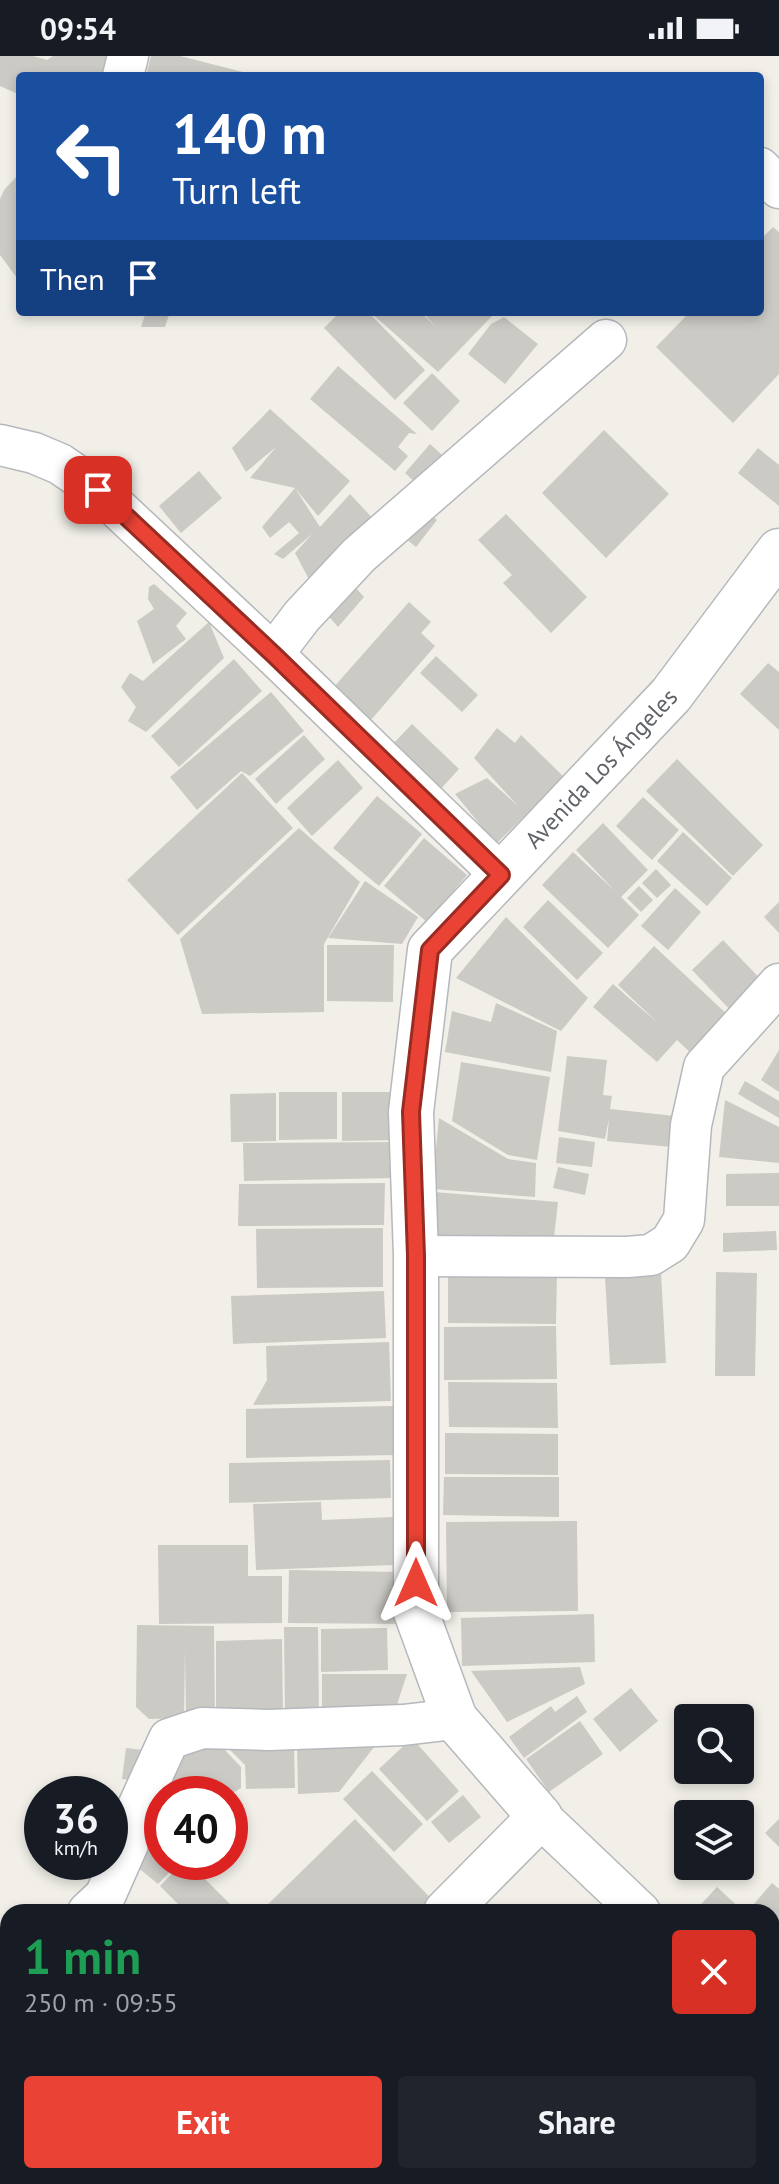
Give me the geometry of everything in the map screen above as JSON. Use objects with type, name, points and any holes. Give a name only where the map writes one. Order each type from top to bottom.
[{"type":"street","points":[[764,172],[779,188]]},
{"type":"street","points":[[273,654],[302,616],[359,555],[606,340]]},
{"type":"street","points":[[0,445],[34,453],[79,476],[98,490],[501,875]]},
{"type":"street","name":"Avenida Los Ángeles","points":[[540,1817],[455,1719],[416,1612],[416,1256],[411,1112],[430,950],[671,695],[779,551]]},
{"type":"street","points":[[416,1256],[627,1257],[651,1255],[670,1243],[684,1220],[691,1125],[704,1067],[779,984]]},
{"type":"street","points":[[96,1904],[105,1896],[128,1844],[131,1822],[169,1739],[202,1728],[269,1730],[403,1725],[455,1719]]},
{"type":"street","points":[[454,1904],[540,1817],[632,1904]]},
{"type":"building","points":[[0,56],[33,56],[47,60],[53,56],[112,56],[110,72],[16,72],[16,93],[0,86]]},
{"type":"building","points":[[151,56],[180,56],[243,72],[147,72]]},
{"type":"building","points":[[16,177],[16,277],[0,255],[0,199]]},
{"type":"building","points":[[773,227],[779,232],[779,374],[733,423],[656,347],[686,316],[764,316],[764,236]]},
{"type":"building","points":[[145,316],[169,316],[165,327],[141,327]]},
{"type":"building","points":[[336,316],[372,316],[425,370],[395,400],[324,328]]},
{"type":"building","points":[[375,316],[424,316],[437,328],[426,316],[492,316],[438,372]]},
{"type":"building","points":[[504,317],[538,344],[505,384],[468,354],[491,324]]},
{"type":"building","points":[[338,366],[417,434],[409,433],[398,447],[408,456],[395,471],[310,399]]},
{"type":"building","points":[[432,373],[460,401],[432,431],[403,403]]},
{"type":"building","points":[[270,409],[350,481],[318,516],[295,488],[250,478],[276,447],[246,472],[232,448]]},
{"type":"building","points":[[604,430],[669,494],[606,558],[542,493]]},
{"type":"building","points":[[430,444],[464,475],[439,504],[405,473]]},
{"type":"building","points":[[758,448],[779,465],[779,506],[738,473]]},
{"type":"building","points":[[199,471],[222,498],[181,533],[159,506]]},
{"type":"building","points":[[295,488],[320,527],[350,494],[378,524],[341,571],[364,597],[338,627],[314,599],[311,583],[295,553],[312,534],[283,559],[274,554],[299,533],[289,522],[270,538],[262,527]]},
{"type":"building","points":[[412,499],[437,520],[416,547],[390,526]]},
{"type":"building","points":[[506,514],[587,597],[551,633],[503,583],[512,575],[478,540]]},
{"type":"building","points":[[154,584],[187,613],[176,626],[186,639],[153,664],[137,621],[154,609],[148,599],[149,587]]},
{"type":"building","points":[[409,602],[431,622],[421,633],[435,646],[370,721],[333,688]]},
{"type":"building","points":[[209,622],[224,658],[146,732],[128,721],[136,707],[121,687],[130,673],[143,681]]},
{"type":"building","points":[[436,656],[478,695],[462,712],[420,673]]},
{"type":"building","points":[[234,659],[262,691],[179,767],[151,736]]},
{"type":"building","points":[[768,663],[779,672],[779,730],[740,694]]},
{"type":"building","points":[[271,692],[304,731],[250,776],[241,771],[197,810],[170,777]]},
{"type":"building","points":[[412,724],[459,769],[437,793],[390,747]]},
{"type":"building","points":[[497,728],[515,743],[521,735],[564,777],[496,844],[455,794],[487,778],[518,806],[474,758]]},
{"type":"building","points":[[304,735],[325,759],[276,804],[255,779]]},
{"type":"building","points":[[677,759],[763,845],[733,876],[646,791]]},
{"type":"building","points":[[338,760],[363,788],[312,836],[287,808]]},
{"type":"building","points":[[242,773],[293,828],[178,935],[127,880]]},
{"type":"building","points":[[377,796],[422,834],[379,886],[333,848]]},
{"type":"building","points":[[643,797],[679,830],[652,860],[616,826]]},
{"type":"building","points":[[603,823],[648,870],[621,897],[639,915],[608,948],[542,885],[573,852],[615,891],[576,850]]},
{"type":"building","points":[[299,828],[360,882],[324,944],[324,1012],[202,1014],[180,939]]},
{"type":"building","points":[[683,832],[732,878],[707,906],[657,861]]},
{"type":"building","points":[[424,838],[467,875],[427,922],[384,886]]},
{"type":"building","points":[[656,869],[671,885],[657,898],[642,883]]},
{"type":"building","points":[[365,881],[418,917],[402,944],[328,938]]},
{"type":"building","points":[[639,886],[653,900],[641,912],[627,898]]},
{"type":"building","points":[[675,888],[701,912],[668,950],[641,926]]},
{"type":"building","points":[[548,900],[603,953],[577,980],[523,927]]},
{"type":"building","points":[[779,902],[779,933],[764,917]]},
{"type":"building","points":[[506,917],[588,998],[561,1031],[456,978]]},
{"type":"building","points":[[723,940],[767,986],[736,1016],[692,970]]},
{"type":"building","points":[[327,945],[394,945],[393,1002],[327,1001]]},
{"type":"building","points":[[654,946],[730,1017],[694,1056],[677,1040],[657,1062],[593,1007],[613,984],[659,1024],[618,985]]},
{"type":"building","points":[[496,1003],[557,1031],[551,1072],[445,1052],[452,1011],[491,1022]]},
{"type":"building","points":[[779,1050],[779,1092],[761,1080]]},
{"type":"building","points":[[567,1056],[607,1060],[603,1095],[612,1096],[610,1109],[675,1116],[672,1147],[607,1141],[609,1118],[605,1139],[558,1131]]},
{"type":"building","points":[[461,1062],[550,1077],[537,1160],[508,1155],[452,1121]]},
{"type":"building","points":[[745,1081],[779,1101],[779,1118],[738,1094]]},
{"type":"building","points":[[279,1092],[337,1092],[337,1139],[279,1140]]},
{"type":"building","points":[[342,1092],[397,1092],[398,1140],[342,1141]]},
{"type":"building","points":[[276,1093],[276,1141],[231,1142],[230,1094]]},
{"type":"building","points":[[725,1100],[779,1127],[779,1163],[719,1157]]},
{"type":"building","points":[[439,1118],[508,1159],[536,1163],[535,1197],[432,1189]]},
{"type":"building","points":[[559,1137],[595,1142],[592,1167],[556,1163]]},
{"type":"building","points":[[394,1142],[395,1178],[244,1181],[243,1143]]},
{"type":"building","points":[[558,1167],[589,1174],[585,1195],[553,1188]]},
{"type":"building","points":[[779,1173],[779,1206],[726,1206],[726,1174]]},
{"type":"building","points":[[385,1183],[384,1225],[238,1226],[239,1184]]},
{"type":"building","points":[[434,1192],[558,1202],[554,1237],[528,1236],[524,1253],[428,1248]]},
{"type":"building","points":[[383,1228],[383,1287],[257,1288],[256,1229]]},
{"type":"building","points":[[776,1231],[777,1250],[723,1252],[723,1233]]},
{"type":"building","points":[[448,1271],[557,1272],[556,1324],[448,1323]]},
{"type":"building","points":[[716,1272],[757,1273],[755,1376],[715,1376]]},
{"type":"building","points":[[661,1273],[666,1363],[610,1365],[605,1276]]},
{"type":"building","points":[[384,1291],[386,1338],[233,1344],[231,1296]]},
{"type":"building","points":[[556,1326],[557,1379],[444,1380],[444,1327]]},
{"type":"building","points":[[389,1342],[391,1401],[253,1405],[267,1380],[266,1346]]},
{"type":"building","points":[[448,1382],[557,1383],[558,1428],[449,1427]]},
{"type":"building","points":[[393,1406],[394,1455],[246,1458],[246,1409]]},
{"type":"building","points":[[445,1433],[558,1434],[558,1475],[445,1474]]},
{"type":"building","points":[[390,1460],[391,1498],[229,1503],[229,1463]]},
{"type":"building","points":[[444,1477],[559,1477],[559,1517],[443,1515]]},
{"type":"building","points":[[321,1502],[322,1520],[393,1517],[395,1565],[256,1570],[253,1504]]},
{"type":"building","points":[[577,1521],[578,1611],[447,1612],[446,1522]]},
{"type":"building","points":[[158,1545],[248,1545],[248,1576],[282,1576],[282,1623],[159,1624]]},
{"type":"building","points":[[289,1570],[400,1572],[400,1624],[288,1623]]},
{"type":"building","points":[[594,1614],[595,1662],[462,1666],[461,1618]]},
{"type":"building","points":[[137,1625],[214,1626],[215,1719],[186,1718],[185,1650],[184,1718],[149,1719],[136,1707]]},
{"type":"building","points":[[284,1627],[318,1627],[319,1716],[285,1717]]},
{"type":"building","points":[[387,1628],[388,1670],[321,1672],[321,1629]]},
{"type":"building","points":[[282,1639],[283,1717],[216,1718],[216,1641]]},
{"type":"building","points":[[580,1667],[585,1684],[507,1722],[471,1671]]},
{"type":"building","points":[[322,1674],[407,1674],[393,1717],[322,1717]]},
{"type":"building","points":[[631,1688],[658,1721],[620,1752],[593,1719]]},
{"type":"building","points":[[577,1696],[587,1712],[524,1758],[509,1737],[551,1706],[555,1712]]},
{"type":"building","points":[[580,1721],[603,1754],[549,1792],[526,1759]]},
{"type":"building","points":[[412,1738],[459,1791],[427,1821],[379,1769]]},
{"type":"building","points":[[378,1742],[339,1792],[298,1794],[297,1744]]},
{"type":"building","points":[[226,1746],[294,1746],[295,1788],[248,1789],[245,1765]]},
{"type":"building","points":[[222,1747],[241,1767],[241,1776],[169,1776],[183,1749]]},
{"type":"building","points":[[126,1748],[143,1750],[140,1781],[122,1776]]},
{"type":"building","points":[[372,1771],[423,1824],[394,1852],[343,1799]]},
{"type":"building","points":[[463,1795],[481,1817],[449,1843],[431,1822]]},
{"type":"building","points":[[355,1819],[436,1904],[268,1904]]},
{"type":"building","points":[[779,1819],[779,1847],[765,1833]]},
{"type":"building","points":[[144,1846],[144,1873],[136,1866]]},
{"type":"building","points":[[166,1880],[206,1880],[230,1904],[178,1904],[160,1886]]},
{"type":"building","points":[[772,1883],[779,1889],[779,1904],[754,1904]]},
{"type":"building","points":[[717,1887],[735,1904],[701,1904]]},
{"type":"route","points":[[98,490],[501,875],[430,950],[411,1112],[416,1256],[416,1583]]}]
